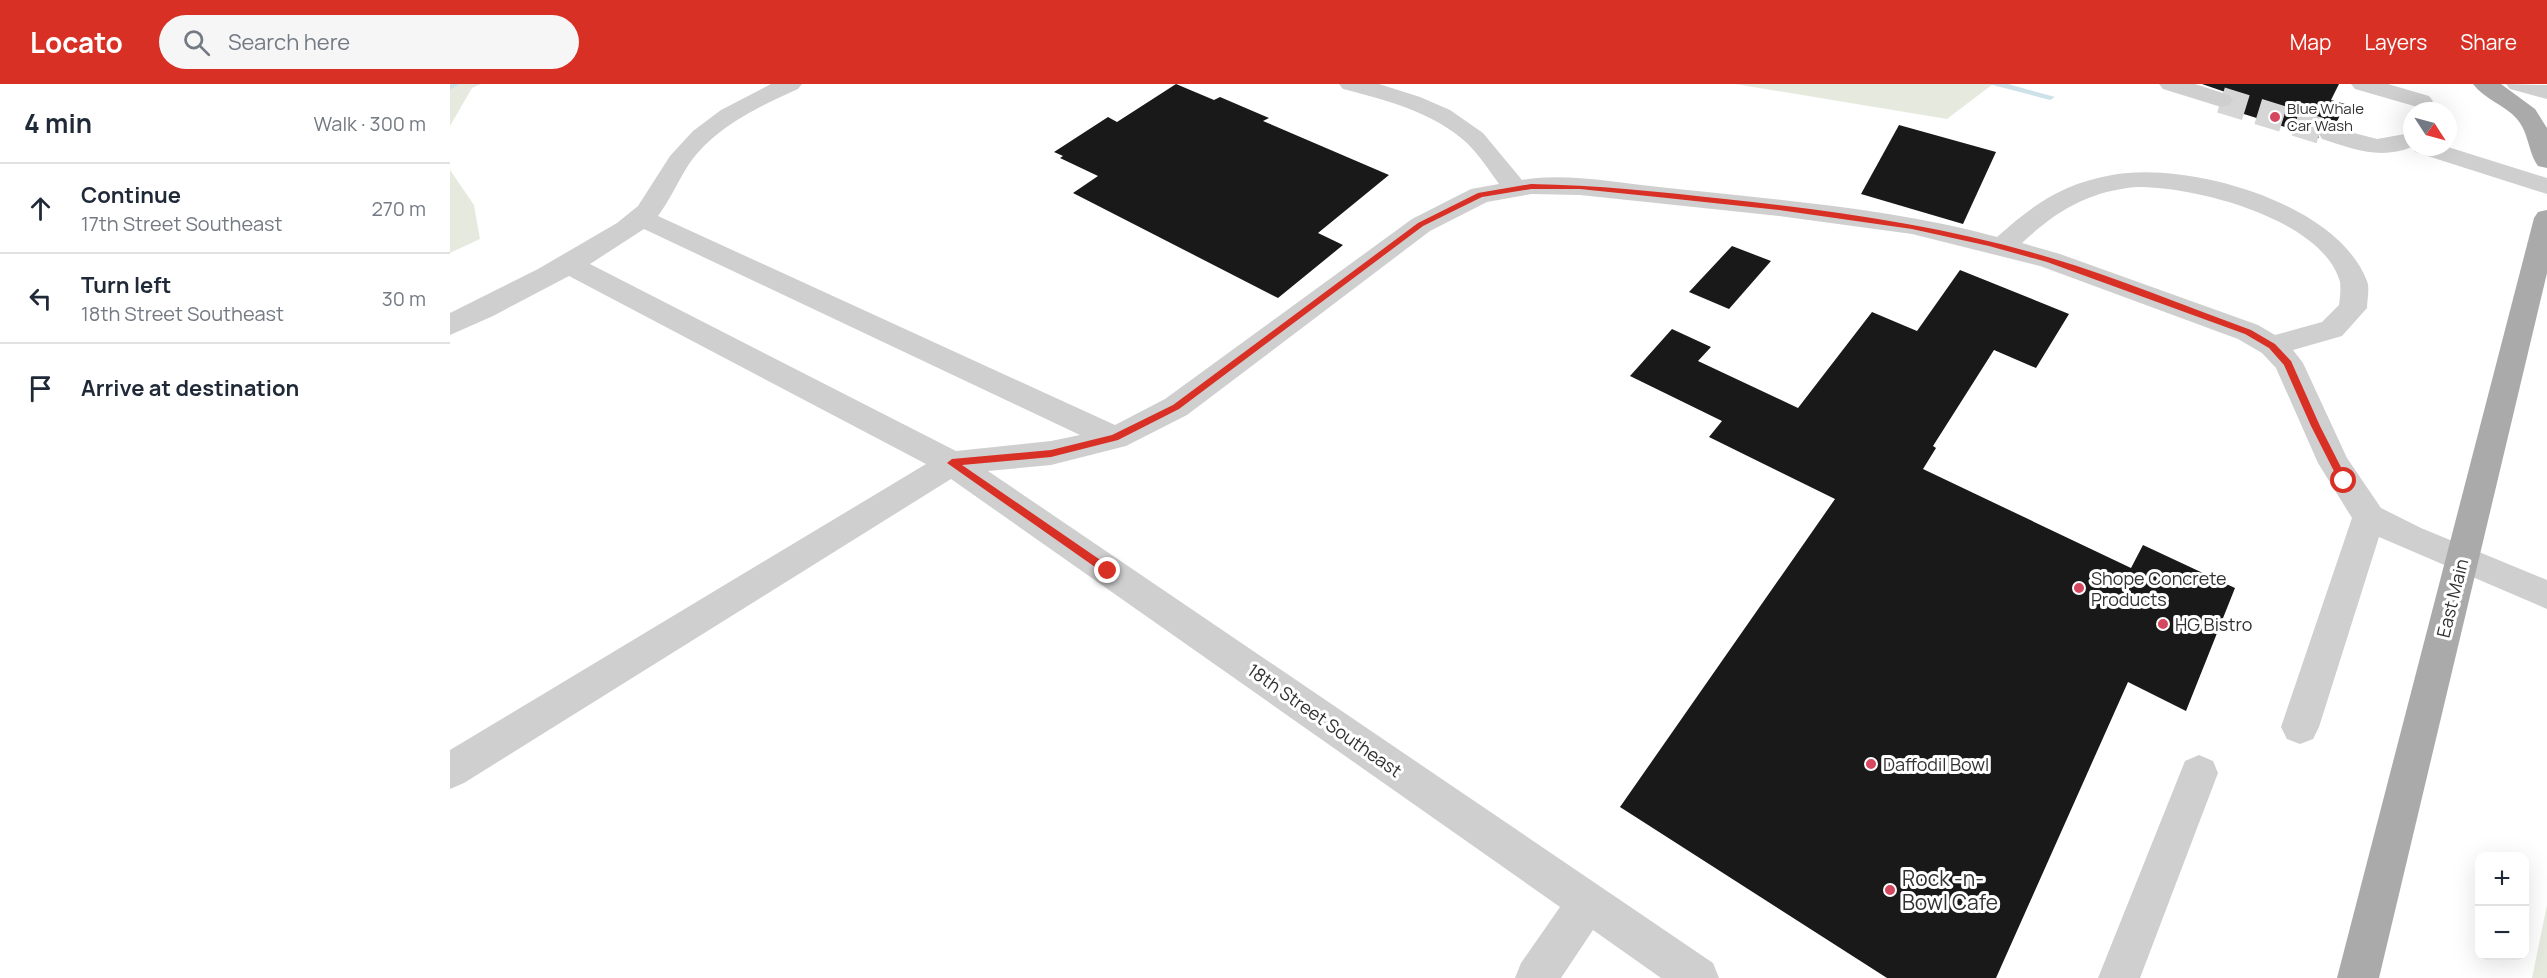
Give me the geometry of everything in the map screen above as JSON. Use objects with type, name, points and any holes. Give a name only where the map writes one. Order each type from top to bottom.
[{"type":"main road","points":[[2485,84],[2513,101],[2532,121],[2540,133],[2547,160]]},
{"type":"main road","name":"East Main","points":[[2358,978],[2547,218]]},
{"type":"street","points":[[450,325],[602,246],[642,218],[679,160],[699,138],[728,116],[790,84]]},
{"type":"street","points":[[1352,84],[1385,92],[1438,113],[1469,133],[1489,153],[1516,189]]},
{"type":"street","points":[[2171,84],[2221,100]]},
{"type":"street","points":[[2363,84],[2403,111]]},
{"type":"street","points":[[2518,84],[2547,92]]},
{"type":"street","points":[[2331,134],[2382,148],[2394,147],[2403,137]]},
{"type":"street","points":[[2457,141],[2547,186]]},
{"type":"street","points":[[2002,247],[2042,211],[2081,190],[2119,181],[2154,180],[2209,189],[2268,206],[2303,223],[2326,240],[2354,282],[2353,308],[2332,329],[2272,346]]},
{"type":"street","points":[[450,771],[952,463],[1051,453],[1114,438],[1176,407],[1420,225],[1480,195],[1531,186],[1580,187],[1779,207],[1912,226],[2050,260],[2248,332],[2272,346],[2288,363],[2334,463],[2369,517],[2409,537],[2547,595]]},
{"type":"street","points":[[642,218],[1114,438]]},
{"type":"street","name":"18th Street Southeast","points":[[569,264],[952,463],[1698,978]]},
{"type":"street","points":[[2300,727],[2369,517]]},
{"type":"street","points":[[2119,978],[2199,773]]},
{"type":"street","points":[[1536,978],[1588,902]]},
{"type":"shaded area","points":[[450,84],[481,84],[472,88],[450,126]]},
{"type":"shaded area","points":[[1735,84],[1993,84],[1947,119]]},
{"type":"shaded area","points":[[450,170],[474,205],[480,239],[450,253]]},
{"type":"shaded area","points":[[2547,905],[2547,978],[2532,978]]},
{"type":"building","points":[[1176,84],[1214,100],[1220,97],[1269,118],[1263,121],[1389,175],[1318,233],[1343,245],[1278,298],[1073,193],[1098,176],[1060,158],[1063,156],[1054,152],[1108,117],[1117,122]]},
{"type":"building","points":[[2202,84],[2339,84],[2331,100],[2345,104],[2335,126],[2320,128],[2317,133],[2319,138],[2225,108],[2231,106],[2235,101],[2231,94]]},
{"type":"building","points":[[1899,125],[1996,152],[1963,224],[1861,194]]},
{"type":"building","points":[[1732,246],[1771,261],[1729,309],[1689,292]]},
{"type":"building","points":[[1960,270],[2069,314],[2036,368],[1994,350],[1933,446],[1936,448],[1923,469],[2131,568],[2143,545],[2235,588],[2186,711],[2128,682],[1996,978],[1887,978],[1620,807],[1835,499],[1709,437],[1722,421],[1630,376],[1672,329],[1711,347],[1698,361],[1798,408],[1872,312],[1917,331]]},
{"type":"waterway","points":[[450,87],[455,84]]},
{"type":"waterway","points":[[1994,84],[2050,97]]},
{"type":"tunnel","points":[[2221,100],[2331,134]]},
{"type":"place","name":"Blue Whale Car Wash","points":[[2275,117]]},
{"type":"place","name":"Shope Concrete Products","points":[[2079,588]]},
{"type":"place","name":"HG Bistro","points":[[2163,624]]},
{"type":"place","name":"Daffodil Bowl","points":[[1871,764]]},
{"type":"place","name":"Rock -n- Bowl Cafe","points":[[1890,890]]},
{"type":"route","points":[[1108,571],[952,463],[1051,453],[1114,438],[1176,407],[1420,225],[1480,195],[1531,186],[1580,187],[1779,207],[1912,226],[1989,243],[2050,260],[2248,332],[2272,346],[2281,354],[2293,372],[2315,426],[2344,481]]}]
